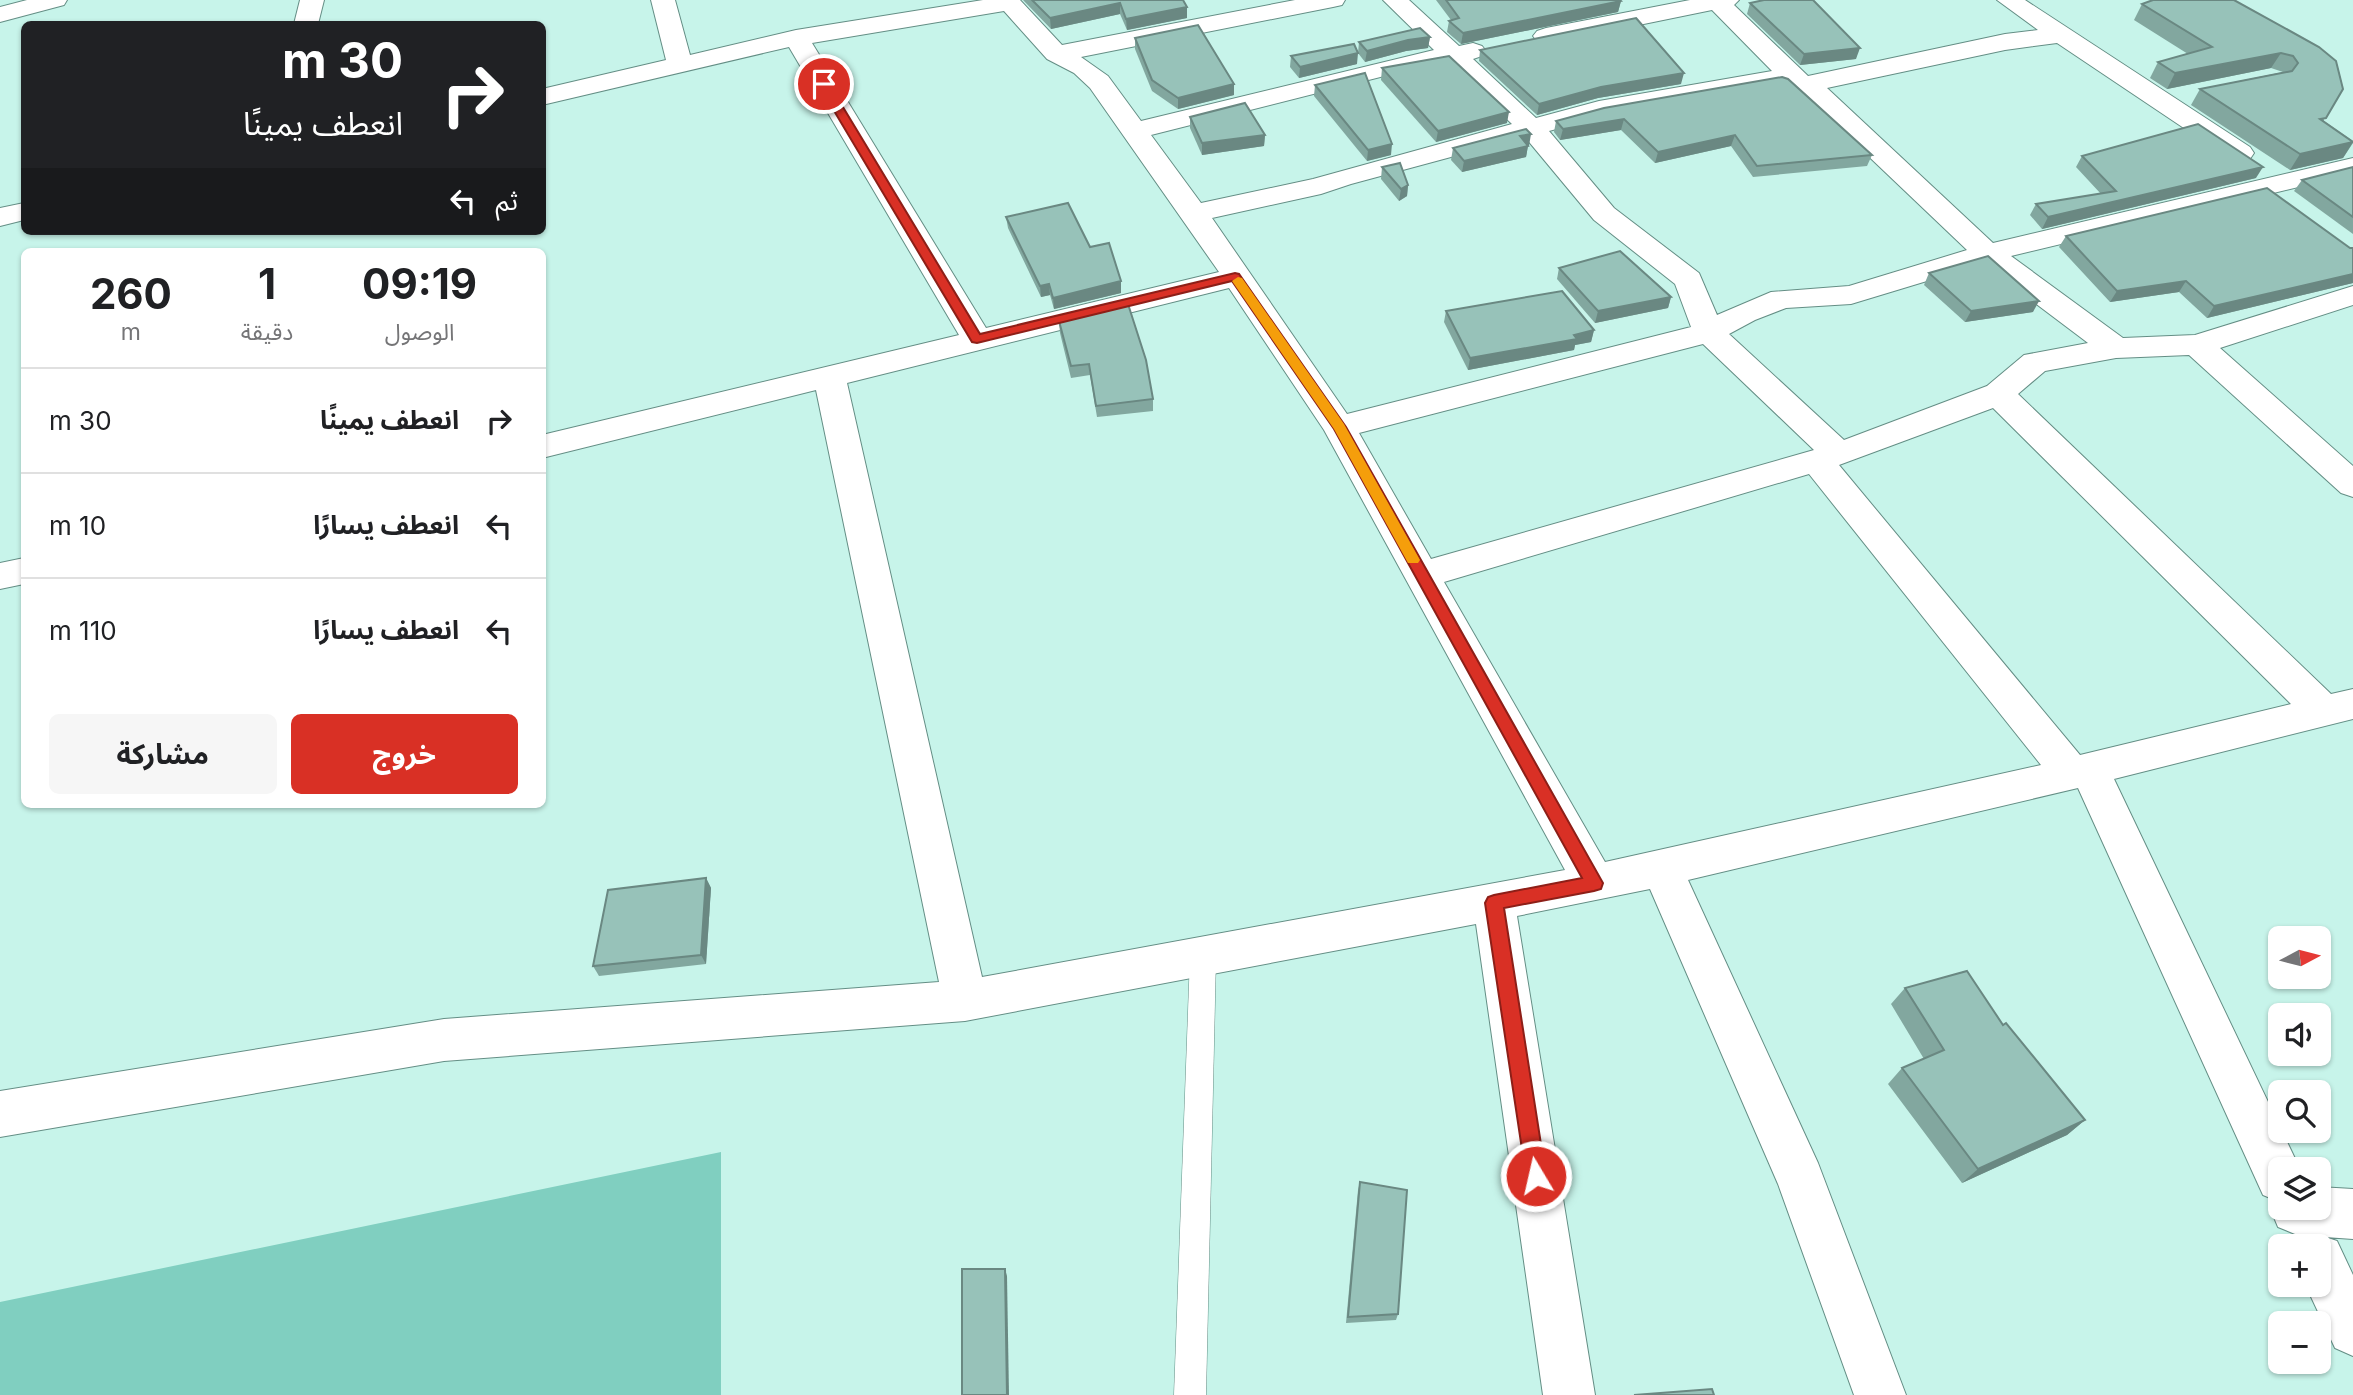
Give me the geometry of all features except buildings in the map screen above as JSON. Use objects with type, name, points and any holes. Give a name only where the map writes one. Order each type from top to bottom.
[{"type":"street","points":[[0,15],[55,0]]},
{"type":"street","points":[[307,21],[312,0]]},
{"type":"street","points":[[663,0],[680,64]]},
{"type":"street","points":[[1056,54],[1304,2],[1333,0]]},
{"type":"street","points":[[1395,0],[1531,127],[1604,214],[1688,280],[1709,332],[1828,458],[2081,772],[2269,1157]]},
{"type":"street","points":[[2010,0],[2159,101],[2279,191]]},
{"type":"street","points":[[546,96],[796,38],[1008,1],[1056,54],[1083,68],[1099,82],[1194,213],[1339,427],[1594,883]]},
{"type":"street","points":[[1524,41],[1719,1],[1804,84],[1987,253],[2116,348]]},
{"type":"street","points":[[1194,213],[1321,186],[1341,178],[1599,109],[1780,77],[1804,84],[2005,42],[2060,35]]},
{"type":"street","points":[[796,38],[977,339]]},
{"type":"street","points":[[1135,131],[1407,61],[1456,55],[1497,46]]},
{"type":"street","points":[[2159,101],[2197,94]]},
{"type":"street","points":[[1339,427],[1709,332],[1744,313],[1782,299],[1851,295],[1987,253],[2279,191],[2353,166]]},
{"type":"street","points":[[0,217],[21,213]]},
{"type":"street","points":[[546,446],[1235,276]]},
{"type":"street","points":[[1422,575],[1828,458],[1998,394],[2035,362],[2116,348],[2197,345],[2353,295]]},
{"type":"street","points":[[2197,345],[2348,475]]},
{"type":"street","points":[[829,376],[965,1001]]},
{"type":"street","points":[[1998,394],[2339,708]]},
{"type":"street","points":[[0,576],[21,572]]},
{"type":"street","points":[[0,1114],[444,1040],[965,1001],[1494,903],[1662,869],[2081,772],[2339,708]]},
{"type":"street","points":[[1662,869],[1801,1180],[1880,1395]]},
{"type":"street","points":[[1494,903],[1569,1395]]},
{"type":"street","points":[[2331,1213],[2353,1214]]},
{"type":"street","points":[[2331,1284],[2353,1330]]},
{"type":"lane","points":[[1190,1395],[1203,957]]},
{"type":"green space","points":[[721,1152],[721,1395],[0,1395],[0,1302]]},
{"type":"slow traffic","points":[[1238,281],[1339,427],[1413,560]]},
{"type":"route","points":[[824,84],[977,339],[1235,276],[1339,427],[1594,883],[1494,903],[1536,1176]]}]
